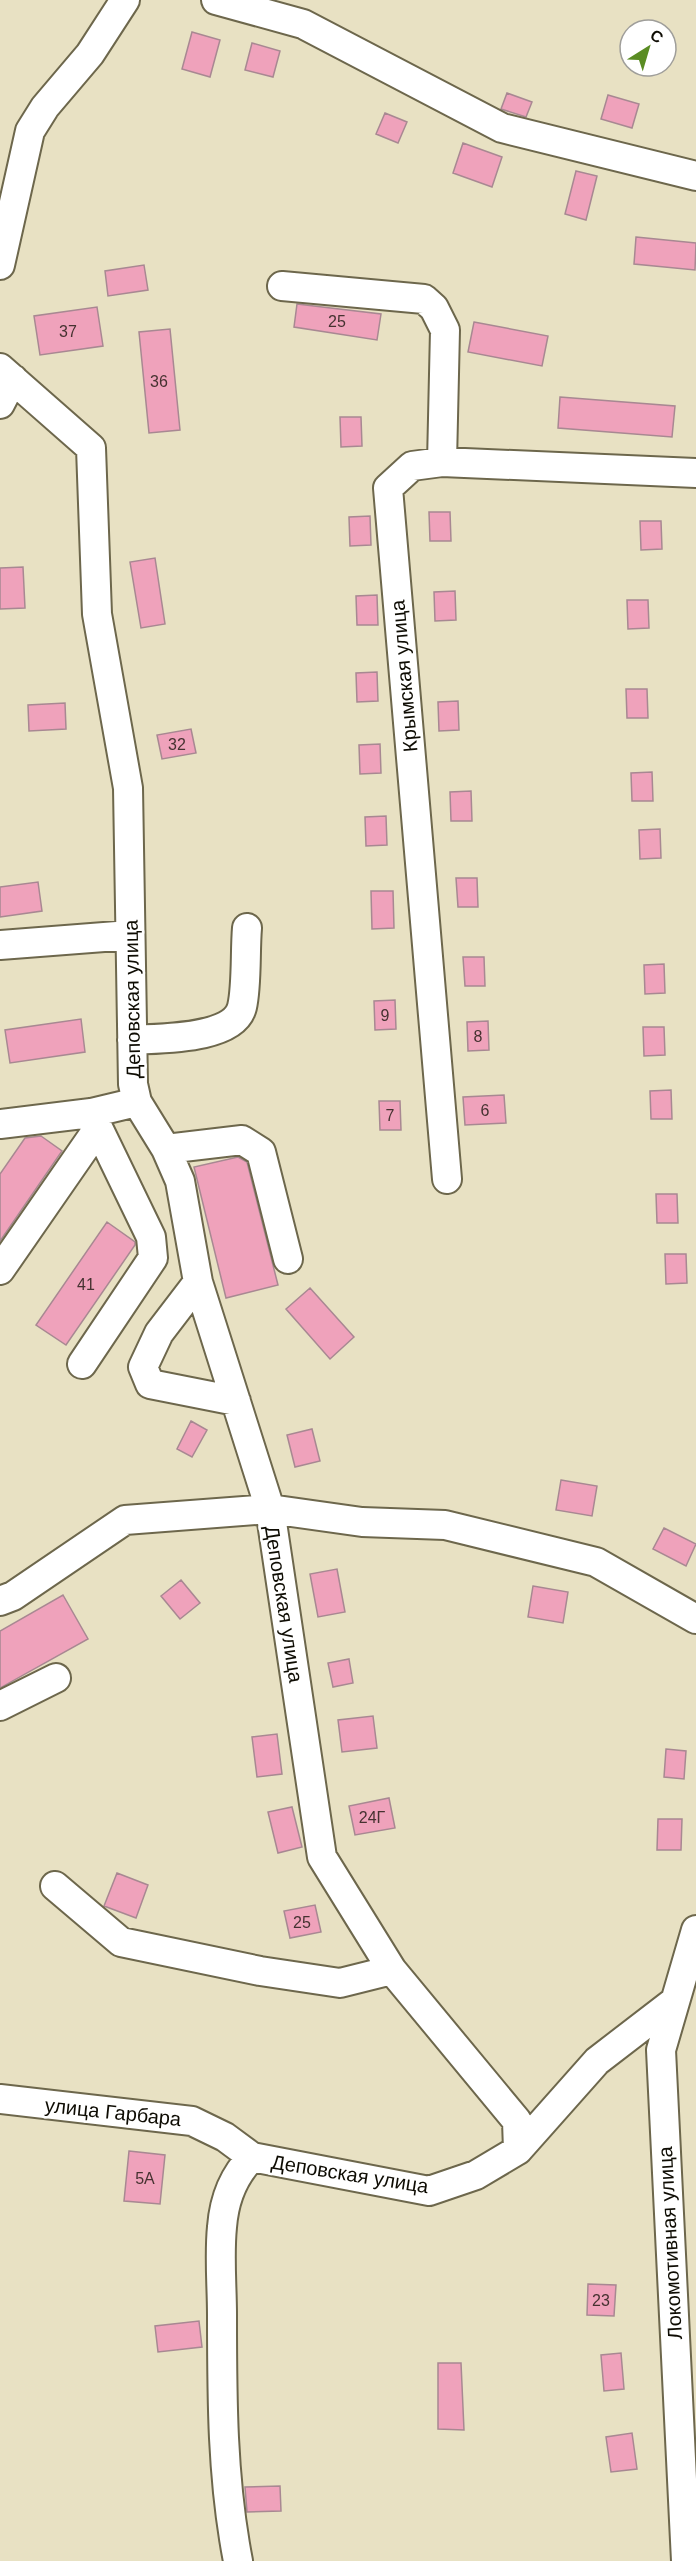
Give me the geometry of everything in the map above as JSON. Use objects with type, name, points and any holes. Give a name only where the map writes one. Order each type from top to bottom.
[{"type":"street","points":[[0,265],[30,131],[45,107],[90,54],[124,0]]},
{"type":"street","points":[[216,0],[303,24],[502,128],[696,176]]},
{"type":"street","points":[[282,286],[424,299],[434,308],[445,330],[442,462]]},
{"type":"street","name":"Деповская улица","points":[[4,384],[91,448],[97,614],[128,788],[133,1084],[137,1102],[166,1149],[180,1181],[198,1282],[270,1509],[322,1857],[392,1970],[517,2121],[518,2150],[476,2175],[429,2191],[252,2157],[238,2172],[229,2194],[222,2227],[221,2427],[232,2532],[238,2561]]},
{"type":"street","name":"Крымская улица","points":[[447,1179],[388,488],[412,466],[442,462],[696,473]]},
{"type":"street","points":[[132,1040],[200,1035],[231,1023],[242,1009],[247,928]]},
{"type":"street","points":[[0,945],[130,935]]},
{"type":"street","points":[[0,1124],[94,1121],[137,1102]]},
{"type":"street","points":[[0,1270],[94,1121]]},
{"type":"street","points":[[82,1364],[153,1258],[152,1237],[94,1121]]},
{"type":"street","points":[[166,1149],[242,1140],[261,1152],[288,1258]]},
{"type":"street","points":[[198,1282],[159,1333],[143,1367],[150,1384],[236,1401]]},
{"type":"street","points":[[0,1601],[13,1596],[125,1520],[270,1509],[362,1522],[445,1525],[596,1562],[696,1619]]},
{"type":"street","points":[[0,1706],[56,1678]]},
{"type":"street","points":[[55,1886],[121,1942],[260,1971],[340,1983],[392,1970]]},
{"type":"street","name":"Локомотивная улица","points":[[687,2561],[661,2050],[696,1930]]},
{"type":"street","points":[[518,2150],[597,2061],[675,2001]]},
{"type":"street","name":"улица Гарбара","points":[[0,2100],[192,2121],[225,2137],[252,2157]]},
{"type":"building","points":[[192,32],[220,40],[210,77],[182,69]]},
{"type":"building","points":[[252,43],[280,51],[273,77],[245,70]]},
{"type":"building","points":[[507,93],[532,102],[526,117],[501,109]]},
{"type":"building","points":[[608,95],[639,104],[632,128],[601,119]]},
{"type":"building","points":[[385,113],[407,122],[398,143],[376,134]]},
{"type":"building","points":[[463,143],[502,157],[492,187],[453,173]]},
{"type":"building","points":[[576,171],[597,176],[586,220],[565,214]]},
{"type":"building","points":[[636,237],[696,243],[695,270],[634,264]]},
{"type":"building","points":[[144,265],[148,290],[108,296],[105,271]]},
{"type":"building","points":[[297,304],[381,314],[377,340],[294,327]]},
{"type":"building","points":[[97,307],[103,346],[40,355],[34,316]]},
{"type":"building","points":[[474,322],[548,336],[542,366],[468,352]]},
{"type":"building","points":[[170,329],[180,430],[149,433],[139,332]]},
{"type":"building","points":[[560,397],[675,406],[672,437],[558,428]]},
{"type":"building","points":[[340,417],[361,417],[362,446],[341,447]]},
{"type":"building","points":[[429,512],[450,512],[451,541],[430,541]]},
{"type":"building","points":[[370,516],[371,545],[350,546],[349,517]]},
{"type":"building","points":[[640,521],[661,521],[662,549],[641,550]]},
{"type":"building","points":[[155,558],[165,624],[141,628],[130,562]]},
{"type":"building","points":[[23,567],[25,608],[0,609],[0,568]]},
{"type":"building","points":[[455,591],[456,620],[435,621],[434,592]]},
{"type":"building","points":[[377,595],[378,625],[357,625],[356,596]]},
{"type":"building","points":[[627,600],[648,600],[649,628],[628,629]]},
{"type":"building","points":[[377,672],[378,701],[357,702],[356,673]]},
{"type":"building","points":[[626,689],[647,689],[648,718],[627,718]]},
{"type":"building","points":[[458,701],[459,730],[439,731],[438,702]]},
{"type":"building","points":[[65,703],[66,729],[29,731],[28,705]]},
{"type":"building","points":[[191,729],[196,753],[162,759],[157,735]]},
{"type":"building","points":[[380,744],[381,773],[360,774],[359,745]]},
{"type":"building","points":[[652,772],[653,801],[632,801],[631,773]]},
{"type":"building","points":[[471,791],[472,821],[451,821],[450,792]]},
{"type":"building","points":[[386,816],[387,845],[366,846],[365,817]]},
{"type":"building","points":[[660,829],[661,858],[640,859],[639,830]]},
{"type":"building","points":[[456,878],[477,878],[478,907],[458,907]]},
{"type":"building","points":[[38,882],[42,911],[0,917],[0,887]]},
{"type":"building","points":[[371,891],[393,891],[394,928],[372,929]]},
{"type":"building","points":[[463,957],[484,957],[485,986],[465,986]]},
{"type":"building","points":[[664,964],[665,993],[645,994],[644,965]]},
{"type":"building","points":[[395,1000],[396,1029],[375,1030],[374,1001]]},
{"type":"building","points":[[81,1019],[85,1052],[10,1063],[5,1030]]},
{"type":"building","points":[[488,1021],[489,1050],[468,1051],[467,1022]]},
{"type":"building","points":[[643,1027],[664,1027],[665,1055],[644,1056]]},
{"type":"building","points":[[671,1090],[672,1119],[651,1119],[650,1091]]},
{"type":"building","points":[[504,1095],[506,1123],[465,1125],[463,1097]]},
{"type":"building","points":[[379,1101],[400,1101],[401,1130],[380,1130]]},
{"type":"building","points":[[41,1136],[62,1151],[0,1241],[0,1174],[25,1138]]},
{"type":"building","points":[[238,1157],[247,1162],[278,1285],[226,1298],[194,1167]]},
{"type":"building","points":[[656,1194],[677,1194],[678,1223],[657,1223]]},
{"type":"building","points":[[107,1222],[135,1242],[135,1245],[66,1345],[36,1325]]},
{"type":"building","points":[[665,1254],[686,1254],[687,1283],[666,1284]]},
{"type":"building","points":[[310,1288],[354,1337],[330,1359],[286,1309]]},
{"type":"building","points":[[191,1421],[207,1430],[192,1457],[177,1449]]},
{"type":"building","points":[[312,1429],[320,1461],[295,1467],[287,1435]]},
{"type":"building","points":[[561,1480],[597,1486],[592,1516],[556,1510]]},
{"type":"building","points":[[664,1528],[696,1544],[686,1566],[653,1549]]},
{"type":"building","points":[[337,1569],[345,1612],[318,1617],[310,1574]]},
{"type":"building","points":[[181,1580],[200,1603],[180,1619],[161,1596]]},
{"type":"building","points":[[533,1586],[568,1592],[563,1623],[528,1617]]},
{"type":"building","points":[[63,1595],[88,1639],[0,1688],[0,1631]]},
{"type":"building","points":[[349,1659],[353,1683],[333,1687],[328,1663]]},
{"type":"building","points":[[373,1716],[377,1748],[342,1752],[338,1720]]},
{"type":"building","points":[[277,1734],[282,1774],[257,1777],[252,1737]]},
{"type":"building","points":[[666,1749],[686,1751],[684,1779],[664,1777]]},
{"type":"building","points":[[389,1798],[395,1828],[355,1835],[349,1806]]},
{"type":"building","points":[[292,1807],[302,1847],[278,1853],[268,1812]]},
{"type":"building","points":[[658,1819],[682,1819],[681,1850],[657,1850]]},
{"type":"building","points":[[117,1873],[148,1885],[136,1918],[104,1906]]},
{"type":"building","points":[[315,1905],[321,1932],[290,1938],[284,1911]]},
{"type":"building","points":[[129,2151],[165,2155],[160,2204],[124,2201]]},
{"type":"building","points":[[588,2284],[616,2285],[614,2316],[587,2315]]},
{"type":"building","points":[[199,2321],[202,2347],[158,2352],[155,2326]]},
{"type":"building","points":[[621,2353],[624,2389],[604,2391],[601,2355]]},
{"type":"building","points":[[438,2363],[461,2363],[464,2430],[438,2429]]},
{"type":"building","points":[[632,2433],[637,2469],[611,2472],[606,2437]]},
{"type":"building","points":[[280,2486],[281,2511],[247,2512],[245,2487]]}]
